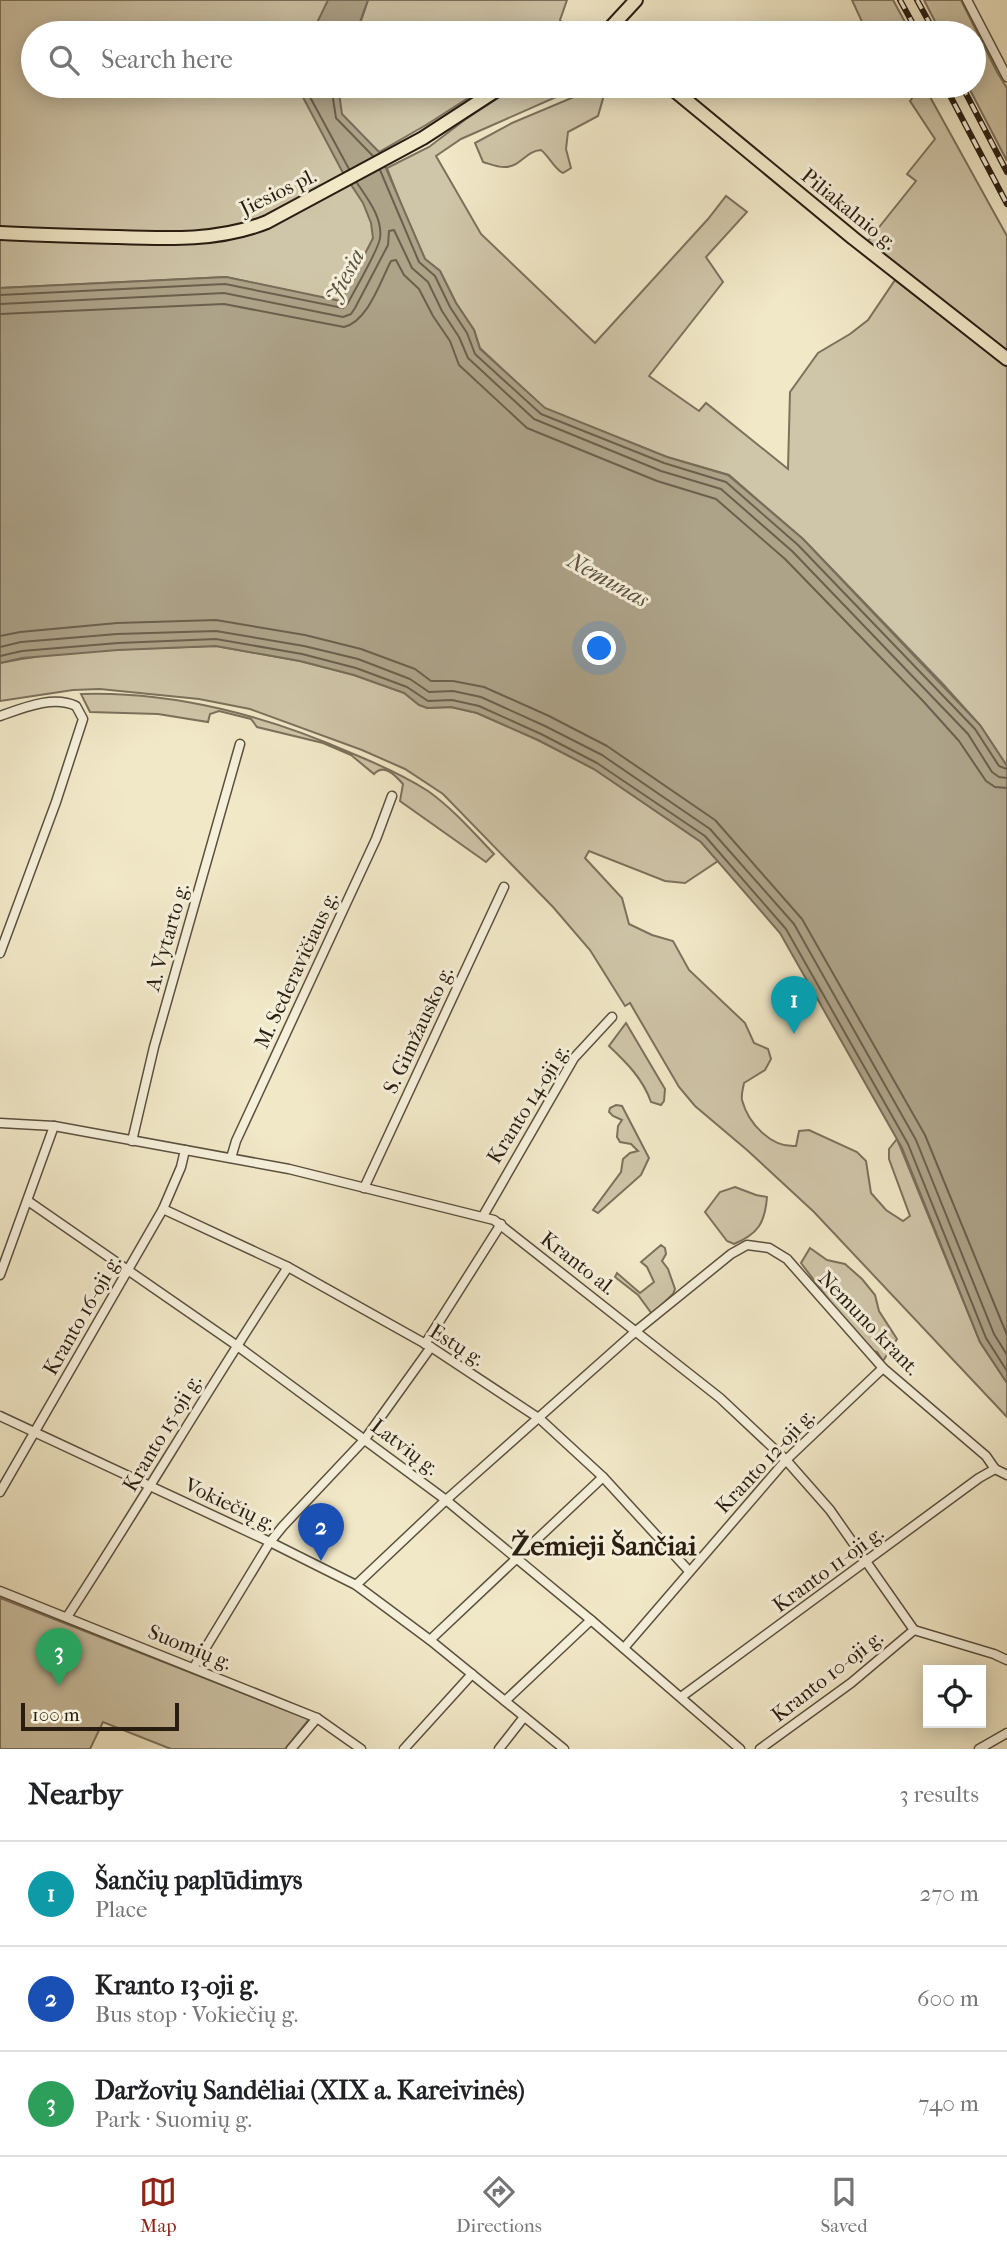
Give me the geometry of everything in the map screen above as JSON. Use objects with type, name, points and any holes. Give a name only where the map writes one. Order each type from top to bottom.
[{"type":"main road","points":[[617,21],[636,0]]},
{"type":"main road","name":"Jiesios pl.","points":[[0,233],[145,238],[226,235],[247,230],[393,155],[484,98]]},
{"type":"main road","name":"Piliakalnio g.","points":[[684,98],[853,238],[1007,359]]},
{"type":"street","points":[[967,0],[978,21]]},
{"type":"street","points":[[986,37],[1007,77]]},
{"type":"street","points":[[0,716],[40,704],[62,701],[76,706],[83,719],[56,802],[0,953]]},
{"type":"street","name":"A. Vytarto g.","points":[[132,1141],[154,1047],[240,744]]},
{"type":"street","name":"M. Sederavičiaus g.","points":[[231,1158],[236,1141],[376,839],[392,796]]},
{"type":"street","name":"S. Gimžausko g.","points":[[364,1188],[504,887]]},
{"type":"street","name":"Kranto 14-oji g.","points":[[483,1216],[574,1058],[612,1017]]},
{"type":"street","name":"Kranto al.","points":[[0,1123],[54,1126],[327,1177],[483,1216],[501,1224],[720,1398],[786,1460],[830,1510],[914,1630]]},
{"type":"street","points":[[0,1275],[54,1126]]},
{"type":"street","name":"Kranto 16-oji g.","points":[[0,1492],[163,1209],[181,1167],[185,1150]]},
{"type":"street","name":"Latvių g.","points":[[28,1201],[236,1345],[446,1500],[591,1620],[740,1749]]},
{"type":"street","name":"Estų g.","points":[[163,1209],[288,1267],[428,1345],[540,1419],[603,1477],[689,1571]]},
{"type":"street","points":[[194,1668],[271,1542],[365,1439],[428,1345],[501,1224]]},
{"type":"street","name":"Nemuno krant.","points":[[636,1331],[731,1254],[747,1245],[769,1248],[787,1259],[883,1368],[986,1456],[995,1469],[1007,1475]]},
{"type":"street","name":"Kranto 15-oji g.","points":[[67,1617],[236,1345],[288,1267]]},
{"type":"street","points":[[356,1585],[446,1500],[636,1331]]},
{"type":"street","name":"Kranto 12-oji g.","points":[[624,1648],[786,1460],[883,1368]]},
{"type":"street","name":"Vokiečių g.","points":[[0,1416],[271,1542],[356,1585],[430,1640],[564,1749]]},
{"type":"street","name":"Kranto 11-oji g.","points":[[681,1698],[979,1478],[995,1469]]},
{"type":"street","points":[[430,1640],[603,1477]]},
{"type":"street","name":"Suomių g.","points":[[0,1591],[317,1718],[361,1749]]},
{"type":"street","points":[[505,1701],[591,1620]]},
{"type":"street","points":[[914,1630],[1007,1660]]},
{"type":"street","name":"Kranto 10-oji g.","points":[[760,1749],[851,1683],[914,1630]]},
{"type":"street","points":[[404,1749],[472,1674]]},
{"type":"street","points":[[499,1749],[524,1717]]},
{"type":"street","points":[[291,1749],[317,1718]]},
{"type":"street","points":[[979,1749],[1007,1733]]},
{"type":"shaded area","points":[[0,0],[353,0],[345,21],[21,21],[21,98],[325,98],[389,217],[341,302],[226,277],[0,288]]},
{"type":"shaded area","points":[[368,0],[567,0],[561,21],[361,21]]},
{"type":"shaded area","points":[[852,0],[893,0],[904,21],[862,21]]},
{"type":"shaded area","points":[[924,0],[961,0],[972,21],[935,21]]},
{"type":"shaded area","points":[[986,50],[1007,88],[1007,161],[974,98],[986,98]]},
{"type":"shaded area","points":[[339,98],[468,98],[379,152],[341,114]]},
{"type":"shaded area","points":[[498,98],[554,98],[461,139],[436,156],[481,234],[595,343],[726,196],[747,212],[706,257],[723,282],[649,376],[699,411],[706,403],[788,469],[790,392],[818,353],[868,320],[895,280],[1007,367],[1007,766],[980,725],[942,683],[803,539],[729,475],[667,457],[544,408],[480,348],[474,330],[456,303],[440,271],[425,259],[387,168],[429,147]]},
{"type":"shaded area","points":[[572,98],[603,98],[598,116],[568,132],[566,149],[571,168],[563,173],[541,150],[511,166],[500,167],[483,162],[475,143],[512,123]]},
{"type":"shaded area","points":[[912,98],[931,98],[1007,236],[1007,352],[868,241],[916,181],[907,174],[935,139],[910,101]]},
{"type":"shaded area","points":[[216,646],[300,661],[354,675],[405,693],[427,708],[451,707],[477,713],[594,769],[701,842],[718,861],[685,883],[665,881],[589,851],[585,858],[622,898],[629,924],[673,941],[689,970],[745,1023],[754,1043],[768,1049],[771,1059],[765,1070],[744,1083],[742,1096],[749,1117],[762,1132],[778,1143],[796,1146],[799,1131],[809,1130],[857,1152],[866,1161],[871,1193],[886,1210],[903,1221],[910,1216],[889,1159],[889,1149],[897,1139],[980,1342],[1007,1383],[1007,1417],[814,1212],[695,1106],[679,1087],[630,1003],[625,1006],[590,950],[553,907],[443,794],[405,769],[362,750],[250,709],[199,699],[100,689],[73,690],[0,701],[0,663],[53,654]]},
{"type":"shaded area","points":[[81,694],[150,697],[219,708],[319,740],[390,770],[428,791],[494,854],[486,862],[400,801],[403,784],[389,772],[382,770],[374,774],[351,755],[323,743],[257,727],[251,719],[219,711],[210,714],[208,722],[158,714],[90,712]]},
{"type":"shaded area","points":[[626,1023],[665,1089],[661,1105],[651,1102],[639,1079],[609,1046]]},
{"type":"shaded area","points":[[622,1106],[649,1158],[641,1175],[598,1213],[593,1210],[621,1172],[623,1159],[638,1151],[631,1144],[620,1142],[617,1137],[618,1126],[622,1120],[609,1112],[610,1108]]},
{"type":"shaded area","points":[[735,1187],[767,1197],[759,1226],[749,1236],[734,1244],[727,1241],[705,1212],[720,1192]]},
{"type":"shaded area","points":[[661,1245],[666,1254],[662,1261],[675,1289],[652,1314],[638,1295],[615,1277],[617,1273],[640,1293],[654,1282],[647,1267],[641,1262]]},
{"type":"shaded area","points":[[810,1248],[827,1260],[845,1264],[875,1295],[879,1311],[897,1339],[883,1361],[838,1312],[801,1263]]},
{"type":"shaded area","points":[[0,1598],[309,1719],[285,1749],[171,1749],[103,1722],[90,1749],[0,1749]]},
{"type":"water","points":[[328,0],[368,0],[360,21],[318,21]]},
{"type":"water","name":"Nemunas","points":[[303,98],[340,98],[342,114],[379,152],[425,259],[440,271],[456,303],[474,330],[480,349],[545,408],[667,457],[728,475],[803,539],[980,725],[1007,766],[1007,1383],[980,1342],[902,1148],[780,933],[701,842],[594,769],[538,740],[477,713],[451,707],[427,708],[404,693],[354,675],[300,661],[216,646],[118,650],[22,658],[0,663],[0,288],[226,277],[341,301],[373,238],[371,223],[363,203],[342,171]]},
{"type":"railway","points":[[900,0],[911,21]]},
{"type":"railway","points":[[917,0],[928,21]]},
{"type":"railway","points":[[951,98],[1007,204]]},
{"type":"railway","points":[[968,98],[1007,172]]},
{"type":"place","name":"Šančių paplūdimys","points":[[794,1034]]},
{"type":"place","name":"Kranto 13-oji g.","points":[[321,1561]]},
{"type":"place","name":"Daržovių Sandėliai (XIX a. Kareivinės)","points":[[59,1686]]},
{"type":"district","name":"Žemieji Šančiai","points":[[604,1545]]},
{"type":"water label","name":"Jiesia","points":[[345,276]]}]
